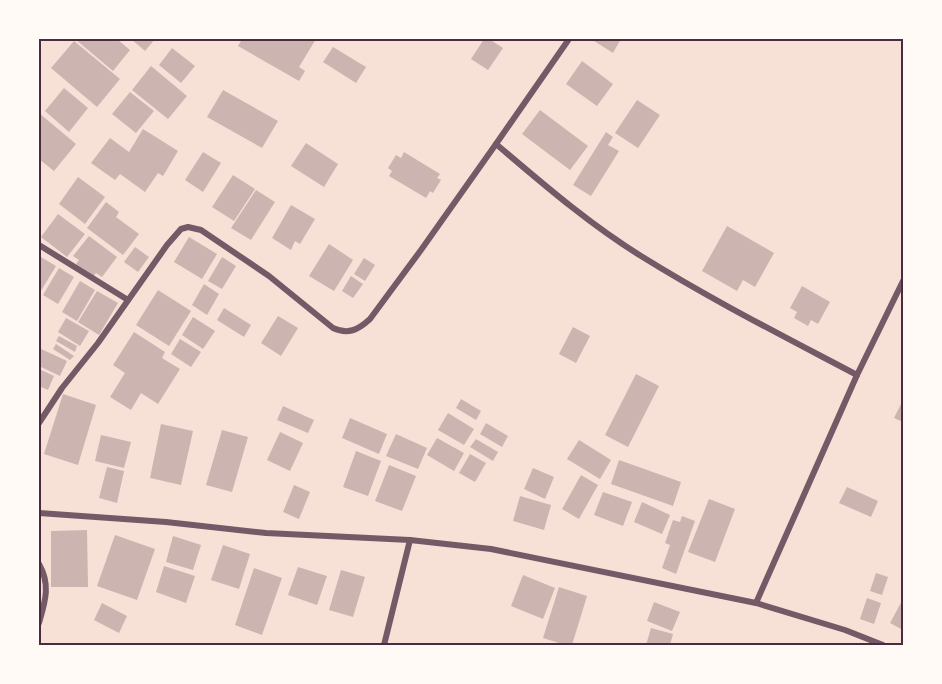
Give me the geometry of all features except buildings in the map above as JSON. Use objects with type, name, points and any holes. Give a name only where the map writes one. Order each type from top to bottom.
[{"type":"street","points":[[39,423],[62,388],[98,343],[181,229],[196,228],[210,235],[269,276],[333,328],[346,332],[361,327],[376,310],[496,144],[569,39]]},
{"type":"street","points":[[496,144],[561,199],[640,255],[741,313],[857,375]]},
{"type":"street","points":[[39,245],[128,300]]},
{"type":"street","points":[[756,603],[857,375],[903,281]]},
{"type":"street","points":[[39,513],[166,522],[266,533],[410,540],[491,549],[756,603],[844,630],[883,645]]},
{"type":"street","points":[[384,645],[410,540]]},
{"type":"street","points":[[39,564],[46,580],[47,594],[39,623]]}]
